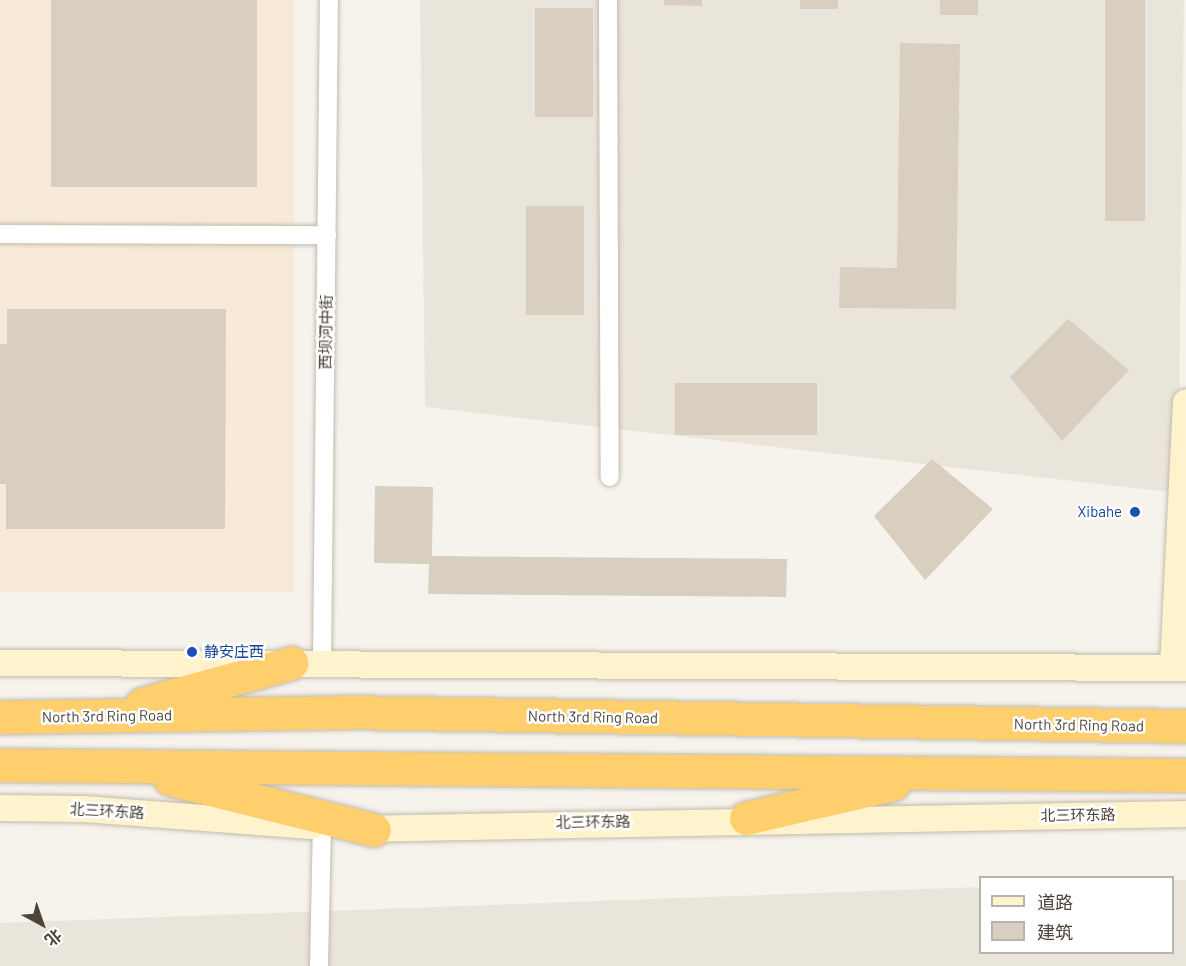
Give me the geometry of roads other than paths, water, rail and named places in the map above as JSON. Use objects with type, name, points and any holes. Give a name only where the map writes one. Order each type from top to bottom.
[{"type":"highway","points":[[95,717],[306,663]]},
{"type":"highway","name":"North 3rd Ring Road","points":[[0,717],[344,712],[1186,726]]},
{"type":"highway","points":[[0,765],[1186,775]]},
{"type":"highway","points":[[119,766],[374,830]]},
{"type":"highway","points":[[746,818],[944,772]]},
{"type":"street","name":"西坝河中街","points":[[306,663],[327,235],[329,0]]},
{"type":"street","points":[[608,0],[610,477]]},
{"type":"street","points":[[0,234],[327,235]]},
{"type":"street","points":[[0,663],[1180,668],[1186,402]]},
{"type":"street","name":"北三环东路","points":[[0,808],[84,808],[374,830],[746,818],[1186,814]]},
{"type":"street","points":[[319,966],[322,826]]},
{"type":"place","name":"Xibahe","points":[[1135,512]]},
{"type":"place","name":"静安庄西","points":[[192,652]]}]
